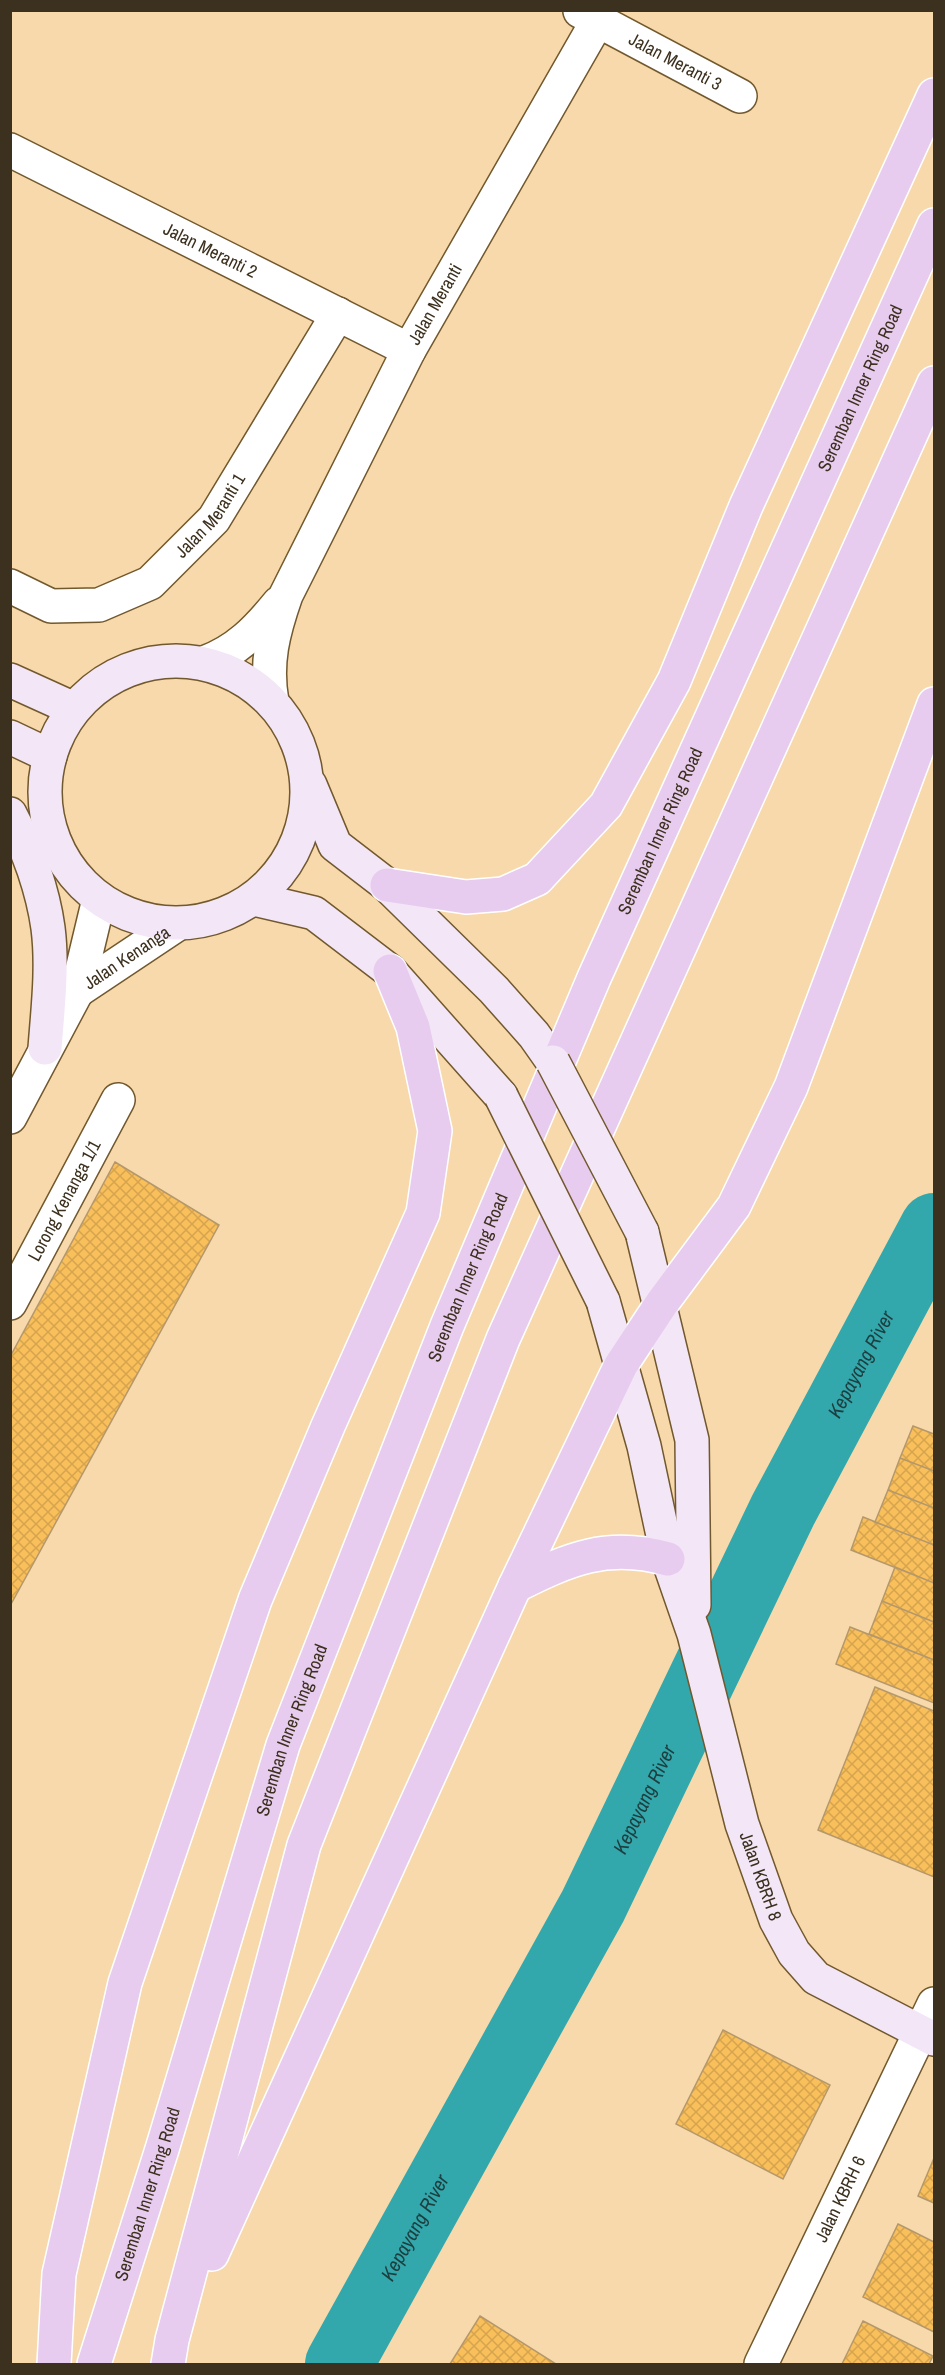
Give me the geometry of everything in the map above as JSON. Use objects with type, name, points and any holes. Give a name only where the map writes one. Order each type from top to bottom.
[{"type":"main road","points":[[387,885],[466,897],[503,894],[537,879],[606,805],[674,681],[746,506],[934,95]]},
{"type":"main road","name":"Seremban Inner Ring Road","points":[[93,2364],[163,2146],[283,1745],[447,1326],[594,978],[934,225]]},
{"type":"main road","points":[[170,2352],[304,1845],[503,1339],[934,383]]},
{"type":"main road","points":[[170,2352],[515,1586],[621,1365],[662,1303],[734,1206],[791,1087],[934,704]]},
{"type":"main road","points":[[54,2364],[59,2274],[125,1983],[255,1600],[327,1426],[423,1213],[435,1131],[413,1027],[390,971]]},
{"type":"main road","points":[[515,1586],[562,1562],[598,1554],[644,1552],[668,1559]]},
{"type":"street","name":"Jalan Meranti 3","points":[[589,15],[740,96]]},
{"type":"street","name":"Jalan Meranti","points":[[272,702],[268,662],[273,634],[286,595],[409,350],[589,15]]},
{"type":"street","name":"Jalan Meranti 2","points":[[10,150],[409,350]]},
{"type":"street","name":"Jalan Meranti 1","points":[[10,586],[51,606],[99,605],[150,583],[214,519],[338,314]]},
{"type":"street","name":"Jalan Meranti","points":[[204,663],[236,648],[256,631],[286,595]]},
{"type":"street","points":[[307,778],[305,820],[297,846],[284,869],[254,899],[217,918],[176,925],[135,918],[99,899],[71,871],[52,835],[45,796],[50,756],[60,731],[74,709],[101,684],[133,668],[169,661],[204,663],[239,677],[272,702],[295,737],[307,778],[334,844],[387,885],[494,990],[534,1035],[553,1062],[642,1232],[662,1303],[692,1440],[694,1634]]},
{"type":"street","points":[[10,681],[74,709]]},
{"type":"street","points":[[10,737],[50,756]]},
{"type":"street","points":[[10,814],[26,852],[48,928],[49,977],[45,1048]]},
{"type":"street","name":"Jalan Kenanga","points":[[10,1117],[77,991],[99,899]]},
{"type":"street","points":[[254,899],[314,913],[390,971],[501,1096],[603,1301],[644,1446],[668,1559],[694,1634]]},
{"type":"street","name":"Jalan Kenanga","points":[[77,991],[176,925]]},
{"type":"street","name":"Lorong Kenanga 1/1","points":[[10,1303],[118,1100]]},
{"type":"street","name":"Jalan KBRH 8","points":[[694,1634],[742,1824],[776,1920],[794,1953],[816,1978],[928,2036]]},
{"type":"street","name":"Jalan KBRH 6","points":[[761,2364],[928,2036],[934,2004]]},
{"type":"building","points":[[115,1162],[219,1225],[10,1606],[10,1357]]},
{"type":"building","points":[[913,1426],[934,1434],[934,1471],[900,1458]]},
{"type":"building","points":[[900,1458],[934,1471],[934,1508],[888,1490]]},
{"type":"building","points":[[888,1490],[934,1508],[934,1545],[875,1522]]},
{"type":"building","points":[[863,1517],[934,1545],[934,1583],[851,1550]]},
{"type":"building","points":[[895,1567],[934,1583],[934,1622],[882,1601]]},
{"type":"building","points":[[882,1601],[934,1622],[934,1660],[869,1634]]},
{"type":"building","points":[[850,1627],[934,1660],[934,1703],[836,1664]]},
{"type":"building","points":[[875,1687],[934,1711],[934,1877],[818,1830]]},
{"type":"building","points":[[723,2030],[830,2085],[783,2179],[676,2124]]},
{"type":"building","points":[[934,2158],[934,2203],[918,2196]]},
{"type":"building","points":[[898,2224],[934,2242],[934,2332],[863,2297]]},
{"type":"building","points":[[480,2316],[556,2364],[450,2364]]},
{"type":"building","points":[[863,2321],[933,2356],[929,2364],[842,2364]]},
{"type":"waterway","name":"Kepayang River","points":[[339,2364],[593,1906],[783,1510],[934,1227]]}]
